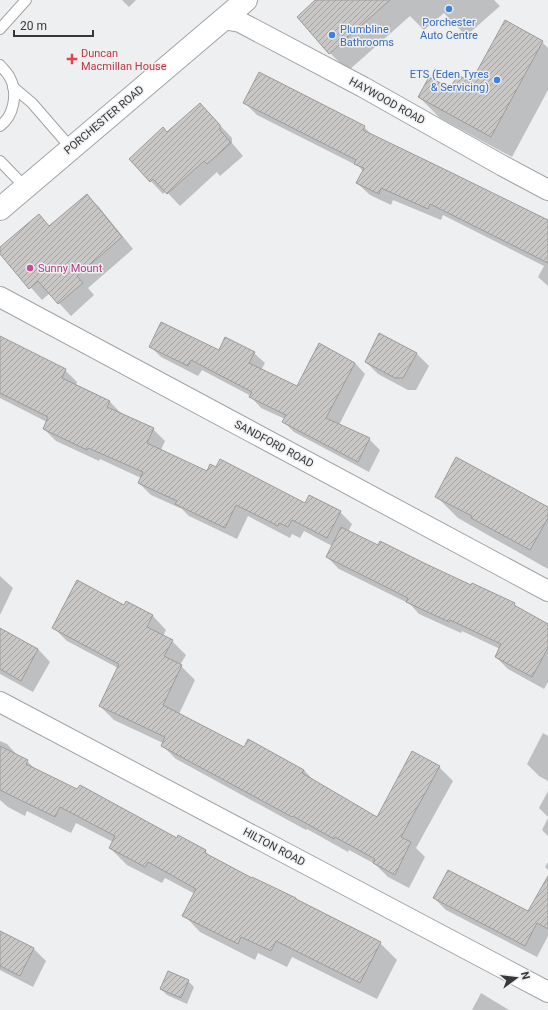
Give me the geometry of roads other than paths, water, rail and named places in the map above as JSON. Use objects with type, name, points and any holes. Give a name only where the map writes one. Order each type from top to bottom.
[{"type":"street","name":"PORCHESTER ROAD","points":[[0,209],[246,0]]},
{"type":"street","name":"HAYWOOD ROAD","points":[[223,19],[240,22],[363,87],[548,190]]},
{"type":"street","name":"SANDFORD ROAD","points":[[0,297],[548,591]]},
{"type":"street","name":"HILTON ROAD","points":[[0,702],[548,992]]},
{"type":"lane","points":[[0,28],[26,0]]},
{"type":"lane","points":[[0,65],[10,78],[14,94],[12,110],[4,123],[0,126]]},
{"type":"lane","points":[[13,87],[32,103],[71,148]]},
{"type":"lane","points":[[0,161],[25,188]]},
{"type":"place","name":"Porchester Auto Centre","points":[[449,9]]},
{"type":"place","name":"Plumbline Bathrooms","points":[[332,35]]},
{"type":"place","name":"Duncan Macmillan House","points":[[72,59]]},
{"type":"place","name":"ETS (Eden Tyres & Servicing)","points":[[497,80]]},
{"type":"place","name":"Sunny Mount","points":[[30,268]]}]
